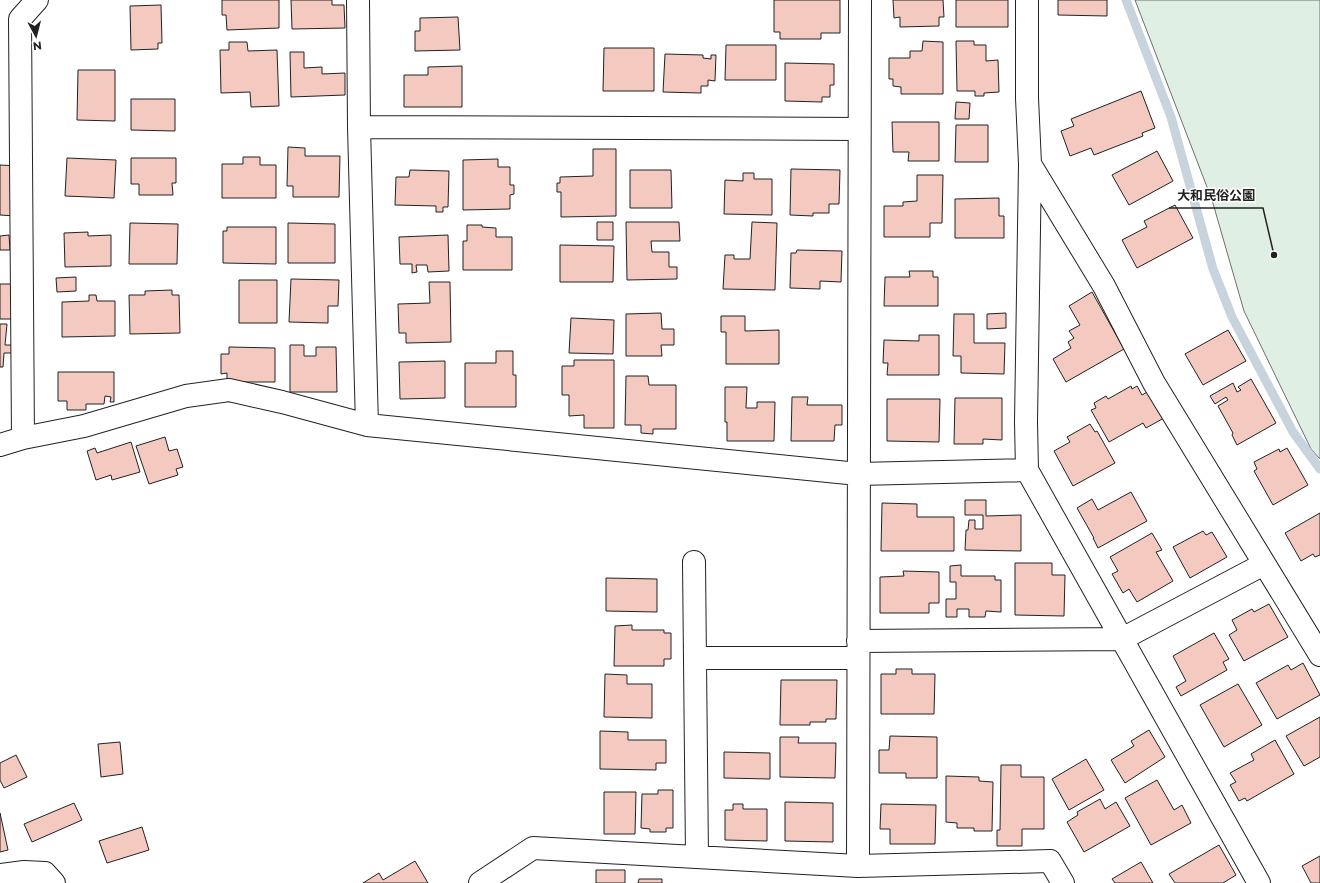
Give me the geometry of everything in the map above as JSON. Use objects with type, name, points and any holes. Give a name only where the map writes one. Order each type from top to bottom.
[{"type":"street","points":[[23,438],[20,19],[37,0]]},
{"type":"street","points":[[358,0],[359,127],[367,425]]},
{"type":"street","points":[[858,866],[860,0]]},
{"type":"street","points":[[1027,0],[1027,98],[1030,164],[1026,422],[1027,470],[1259,883]]},
{"type":"street","points":[[359,127],[859,129]]},
{"type":"street","points":[[1030,164],[1104,286],[1154,383],[1320,655]]},
{"type":"street","points":[[0,445],[23,438],[84,426],[186,396],[229,390],[282,402],[367,425],[858,474],[1027,470]]},
{"type":"street","points":[[694,562],[697,857]]},
{"type":"street","points":[[695,658],[1122,639],[1264,564]]},
{"type":"street","points":[[480,883],[533,848],[858,866],[1050,861],[1063,883]]},
{"type":"street","points":[[0,875],[24,872],[46,873],[54,883]]},
{"type":"green space","points":[[1135,0],[1320,0],[1320,459],[1311,449],[1244,311],[1212,200]]},
{"type":"building","points":[[222,0],[279,0],[279,28],[227,30],[226,15],[222,15]]},
{"type":"building","points":[[291,0],[332,0],[332,5],[344,5],[345,28],[292,29]]},
{"type":"building","points":[[774,0],[840,0],[840,33],[821,33],[821,39],[780,39],[780,32],[774,32]]},
{"type":"building","points":[[893,0],[943,0],[944,17],[939,17],[939,26],[900,27],[900,17],[894,18]]},
{"type":"building","points":[[956,0],[1008,0],[1008,27],[956,27]]},
{"type":"building","points":[[1058,0],[1107,0],[1107,16],[1058,15]]},
{"type":"building","points":[[161,5],[162,43],[158,43],[158,49],[131,50],[130,6]]},
{"type":"building","points":[[458,17],[460,50],[415,51],[415,31],[420,31],[420,18]]},
{"type":"building","points":[[923,41],[943,42],[943,94],[901,94],[901,87],[893,86],[893,79],[889,79],[889,58],[910,58],[910,51],[922,51]]},
{"type":"building","points":[[956,41],[974,41],[974,45],[986,45],[986,61],[998,60],[999,92],[984,93],[984,96],[975,96],[975,91],[957,91]]},
{"type":"building","points":[[229,42],[247,42],[248,51],[277,50],[279,106],[251,107],[250,92],[221,93],[220,50],[229,50]]},
{"type":"building","points":[[726,45],[776,45],[776,80],[725,80]]},
{"type":"building","points":[[604,48],[654,48],[654,91],[603,91]]},
{"type":"building","points":[[290,52],[304,52],[304,68],[322,67],[322,74],[345,73],[345,95],[291,97]]},
{"type":"building","points":[[665,54],[703,55],[703,58],[711,59],[711,55],[716,55],[715,81],[708,80],[708,86],[701,86],[701,93],[663,92]]},
{"type":"building","points":[[785,63],[834,64],[834,85],[830,85],[830,97],[822,97],[822,102],[785,101]]},
{"type":"building","points":[[462,66],[462,107],[404,107],[404,75],[428,75],[428,67]]},
{"type":"building","points":[[78,70],[115,70],[115,121],[77,120]]},
{"type":"building","points":[[1141,91],[1155,128],[1142,133],[1143,136],[1094,155],[1091,148],[1070,156],[1061,131],[1074,126],[1071,119]]},
{"type":"building","points":[[131,99],[175,99],[175,131],[131,130]]},
{"type":"building","points":[[956,102],[970,103],[969,119],[955,119]]},
{"type":"building","points":[[892,122],[939,122],[939,161],[908,161],[909,152],[893,152]]},
{"type":"building","points":[[956,125],[988,125],[988,162],[955,162]]},
{"type":"building","points":[[288,147],[305,148],[305,156],[340,156],[339,197],[293,197],[293,186],[287,186]]},
{"type":"building","points":[[593,149],[616,149],[616,216],[561,217],[561,192],[557,192],[557,183],[560,183],[560,177],[593,176]]},
{"type":"building","points":[[1157,151],[1173,181],[1129,205],[1112,175]]},
{"type":"building","points":[[243,157],[260,157],[260,165],[276,165],[276,198],[222,198],[222,164],[243,164]]},
{"type":"building","points":[[67,158],[116,160],[114,198],[65,196]]},
{"type":"building","points":[[131,158],[176,158],[176,183],[172,183],[173,195],[139,195],[139,184],[131,184]]},
{"type":"building","points":[[498,159],[498,167],[510,167],[510,185],[514,185],[514,194],[510,195],[510,209],[463,210],[463,160]]},
{"type":"building","points":[[0,165],[19,166],[16,216],[0,215]]},
{"type":"building","points":[[791,169],[840,170],[839,204],[829,204],[829,213],[813,213],[813,216],[790,215]]},
{"type":"building","points":[[410,170],[449,171],[448,207],[443,207],[443,212],[436,212],[436,206],[395,205],[396,177],[409,177]]},
{"type":"building","points":[[630,170],[671,170],[672,208],[630,208]]},
{"type":"building","points":[[743,173],[754,173],[754,179],[772,179],[772,215],[724,214],[725,180],[743,181]]},
{"type":"building","points":[[917,175],[943,175],[942,223],[930,223],[930,237],[884,237],[884,206],[903,206],[903,202],[917,201]]},
{"type":"building","points":[[999,198],[999,216],[1004,216],[1004,238],[955,238],[955,199]]},
{"type":"building","points":[[1175,205],[1193,238],[1137,268],[1122,240],[1147,227],[1144,221]]},
{"type":"building","points":[[597,222],[613,222],[613,240],[597,240]]},
{"type":"building","points":[[626,222],[679,222],[680,241],[651,241],[652,252],[669,252],[669,267],[677,267],[677,279],[627,280]]},
{"type":"building","points":[[752,222],[777,223],[775,290],[723,289],[725,255],[734,255],[734,259],[750,259]]},
{"type":"building","points":[[130,223],[178,224],[177,264],[129,264]]},
{"type":"building","points":[[288,223],[335,224],[335,263],[288,263]]},
{"type":"building","points":[[467,225],[482,225],[482,227],[496,228],[496,237],[512,237],[512,270],[463,270],[463,241],[467,241]]},
{"type":"building","points":[[227,227],[276,227],[276,264],[223,263],[223,231],[227,231]]},
{"type":"building","points":[[88,232],[88,236],[111,235],[111,266],[65,267],[64,233]]},
{"type":"building","points":[[9,235],[10,250],[0,250],[0,236]]},
{"type":"building","points":[[448,235],[449,271],[428,272],[427,265],[416,265],[417,272],[412,273],[412,264],[400,264],[399,237]]},
{"type":"building","points":[[560,245],[614,246],[613,282],[560,282]]},
{"type":"building","points":[[797,250],[842,251],[841,282],[820,281],[820,289],[790,288],[791,253],[796,253]]},
{"type":"building","points":[[909,271],[933,271],[933,277],[938,277],[938,306],[884,306],[885,277],[910,277]]},
{"type":"building","points":[[76,277],[76,291],[57,292],[56,278]]},
{"type":"building","points":[[291,279],[339,280],[338,306],[328,306],[328,323],[289,322]]},
{"type":"building","points":[[239,280],[277,280],[277,323],[239,323]]},
{"type":"building","points":[[429,282],[450,282],[451,342],[406,343],[406,333],[399,333],[398,304],[430,303]]},
{"type":"building","points":[[0,284],[13,284],[16,319],[0,319]]},
{"type":"building","points":[[172,290],[172,295],[179,295],[180,333],[130,334],[129,295],[145,295],[145,291]]},
{"type":"building","points":[[1092,292],[1124,349],[1066,382],[1053,359],[1071,348],[1068,342],[1074,338],[1069,331],[1080,325],[1069,306]]},
{"type":"building","points":[[89,295],[96,295],[97,301],[115,301],[115,336],[62,337],[62,302],[89,301]]},
{"type":"building","points":[[661,313],[662,329],[674,329],[674,345],[661,345],[662,356],[626,356],[626,314]]},
{"type":"building","points":[[1006,313],[1006,328],[987,329],[987,314]]},
{"type":"building","points":[[954,314],[974,314],[974,343],[1005,343],[1004,374],[961,373],[961,356],[953,356]]},
{"type":"building","points":[[721,316],[745,316],[745,331],[779,330],[779,364],[726,364],[726,332],[721,332]]},
{"type":"building","points":[[571,318],[614,320],[613,354],[569,353]]},
{"type":"building","points":[[0,324],[7,324],[5,345],[13,345],[12,353],[4,353],[3,367],[0,367]]},
{"type":"building","points":[[1228,330],[1246,361],[1203,385],[1185,354]]},
{"type":"building","points":[[919,335],[939,335],[939,375],[887,375],[888,363],[883,363],[884,340],[919,341]]},
{"type":"building","points":[[290,345],[304,345],[304,356],[316,356],[316,347],[336,347],[337,392],[290,392]]},
{"type":"building","points":[[229,347],[275,348],[275,382],[227,382],[227,373],[221,374],[221,354],[229,354]]},
{"type":"building","points":[[496,351],[513,351],[513,375],[516,375],[516,407],[465,407],[465,363],[496,363]]},
{"type":"building","points":[[574,360],[614,360],[614,428],[584,428],[584,415],[569,416],[569,395],[562,395],[562,366],[574,366]]},
{"type":"building","points":[[445,361],[445,398],[400,399],[399,362]]},
{"type":"building","points":[[58,372],[114,372],[114,402],[110,402],[111,397],[105,396],[104,404],[86,404],[86,410],[67,410],[67,401],[58,401]]},
{"type":"building","points":[[626,376],[648,376],[649,385],[676,385],[676,429],[653,429],[653,434],[641,433],[641,425],[625,425]]},
{"type":"building","points":[[1251,379],[1276,423],[1237,445],[1232,435],[1233,433],[1218,406],[1228,400],[1226,397],[1215,404],[1210,396],[1233,383],[1237,392],[1241,390],[1238,387]]},
{"type":"building","points":[[1131,386],[1132,389],[1137,386],[1142,395],[1147,392],[1164,418],[1146,428],[1143,423],[1109,442],[1091,410],[1096,408],[1094,403],[1106,396],[1108,399]]},
{"type":"building","points":[[725,387],[747,387],[746,408],[757,408],[757,402],[775,402],[774,441],[727,441],[727,422],[725,422]]},
{"type":"building","points":[[792,397],[808,397],[807,405],[842,405],[842,425],[835,425],[834,441],[791,441]]},
{"type":"building","points":[[955,398],[1002,398],[1002,440],[983,439],[983,444],[954,444]]},
{"type":"building","points":[[887,399],[940,399],[939,442],[887,441]]},
{"type":"building","points":[[1090,424],[1095,432],[1097,431],[1115,463],[1073,486],[1054,451],[1070,442],[1067,437]]},
{"type":"building","points":[[165,437],[169,451],[177,449],[183,467],[176,469],[178,475],[149,484],[136,446]]},
{"type":"building","points":[[131,442],[140,472],[112,480],[111,475],[96,480],[87,451],[95,448],[97,453]]},
{"type":"building","points":[[1287,448],[1308,485],[1273,505],[1254,471],[1257,469],[1254,462],[1279,449],[1280,452]]},
{"type":"building","points":[[1131,492],[1147,521],[1098,548],[1077,508],[1092,499],[1098,510]]},
{"type":"building","points":[[965,500],[986,500],[986,516],[1021,515],[1021,551],[965,550],[966,530],[968,530],[969,520],[975,520],[975,529],[983,529],[983,515],[965,515]]},
{"type":"building","points":[[882,503],[917,504],[917,517],[954,517],[954,551],[881,551]]},
{"type":"building","points":[[1320,513],[1320,555],[1315,557],[1313,554],[1301,561],[1285,533]]},
{"type":"building","points":[[1203,531],[1206,535],[1212,532],[1227,557],[1190,578],[1173,547]]},
{"type":"building","points":[[1152,533],[1162,550],[1156,552],[1173,581],[1137,602],[1129,589],[1123,593],[1112,574],[1118,571],[1110,557]]},
{"type":"building","points":[[1015,563],[1052,563],[1052,575],[1065,575],[1064,616],[1015,615]]},
{"type":"building","points":[[961,565],[961,576],[995,576],[995,580],[1001,580],[1001,612],[986,611],[985,617],[969,617],[969,609],[957,609],[957,617],[946,617],[946,599],[956,599],[956,582],[950,582],[950,566]]},
{"type":"building","points":[[903,571],[939,572],[939,603],[929,603],[929,613],[880,613],[880,577],[904,576]]},
{"type":"building","points":[[606,578],[657,579],[657,612],[606,611]]},
{"type":"building","points":[[1269,604],[1288,637],[1244,661],[1229,635],[1237,630],[1232,620],[1252,609],[1254,612]]},
{"type":"building","points":[[632,625],[632,630],[664,630],[664,633],[671,633],[671,659],[664,659],[664,666],[614,666],[615,626]]},
{"type":"building","points":[[1214,633],[1229,659],[1223,662],[1227,670],[1181,696],[1176,687],[1186,681],[1173,656]]},
{"type":"building","points":[[1303,663],[1320,695],[1277,719],[1256,683],[1288,665],[1291,670]]},
{"type":"building","points":[[896,669],[912,669],[912,674],[935,674],[934,714],[881,714],[881,674],[896,674]]},
{"type":"building","points":[[605,674],[627,675],[627,684],[652,684],[652,718],[604,717]]},
{"type":"building","points":[[781,680],[837,680],[836,719],[826,719],[826,722],[810,722],[810,725],[780,725]]},
{"type":"building","points":[[1238,684],[1262,725],[1224,747],[1200,705]]},
{"type":"building","points":[[1320,717],[1320,757],[1304,766],[1286,736]]},
{"type":"building","points":[[1149,730],[1165,757],[1125,783],[1111,760],[1134,746],[1131,741]]},
{"type":"building","points":[[600,731],[628,732],[628,740],[666,740],[666,763],[656,763],[656,770],[600,769]]},
{"type":"building","points":[[890,736],[937,737],[937,778],[906,778],[906,773],[879,773],[879,750],[889,750]]},
{"type":"building","points":[[780,737],[799,737],[798,743],[836,743],[835,778],[780,777]]},
{"type":"building","points":[[1275,740],[1294,774],[1247,801],[1245,798],[1239,801],[1230,785],[1236,782],[1230,773],[1254,760],[1251,754]]},
{"type":"building","points":[[120,742],[123,774],[101,777],[98,744]]},
{"type":"building","points":[[724,752],[770,753],[770,779],[724,778]]},
{"type":"building","points":[[16,755],[27,777],[4,788],[0,780],[0,763]]},
{"type":"building","points":[[1086,759],[1104,790],[1069,810],[1052,779]]},
{"type":"building","points":[[1001,765],[1021,765],[1021,777],[1044,777],[1044,829],[1022,829],[1022,846],[997,846],[997,830],[1000,830]]},
{"type":"building","points":[[946,776],[979,777],[979,781],[993,782],[992,831],[974,831],[974,828],[957,828],[957,823],[946,822]]},
{"type":"building","points":[[1157,780],[1174,810],[1182,805],[1191,823],[1151,845],[1125,798]]},
{"type":"building","points":[[658,790],[673,790],[673,828],[666,828],[666,832],[650,832],[650,829],[641,828],[642,794],[658,794]]},
{"type":"building","points":[[604,792],[636,792],[635,834],[604,834]]},
{"type":"building","points":[[1100,799],[1105,809],[1116,802],[1130,826],[1084,852],[1067,822],[1078,815],[1077,812]]},
{"type":"building","points":[[785,802],[833,803],[833,842],[785,841]]},
{"type":"building","points":[[74,803],[82,820],[32,842],[24,824]]},
{"type":"building","points":[[733,804],[743,804],[743,809],[767,809],[767,841],[725,840],[725,810],[733,810]]},
{"type":"building","points":[[881,804],[936,805],[935,844],[890,844],[890,829],[880,829]]},
{"type":"building","points":[[0,813],[8,850],[0,852]]},
{"type":"building","points":[[142,827],[149,850],[107,863],[99,841]]},
{"type":"building","points":[[1219,845],[1236,875],[1223,883],[1175,883],[1169,874]]},
{"type":"building","points":[[1320,856],[1320,883],[1311,883],[1302,866]]},
{"type":"building","points":[[415,861],[428,883],[363,883],[379,873],[383,880]]},
{"type":"building","points":[[1141,862],[1153,883],[1115,883],[1112,879]]},
{"type":"building","points":[[596,870],[625,870],[625,883],[596,883]]},
{"type":"building","points":[[639,879],[662,879],[662,883],[638,883]]},
{"type":"waterway","points":[[1126,0],[1171,117],[1213,269],[1232,317],[1293,432],[1320,469]]},
{"type":"place","name":"大和民俗公園","points":[[1274,255]]}]
